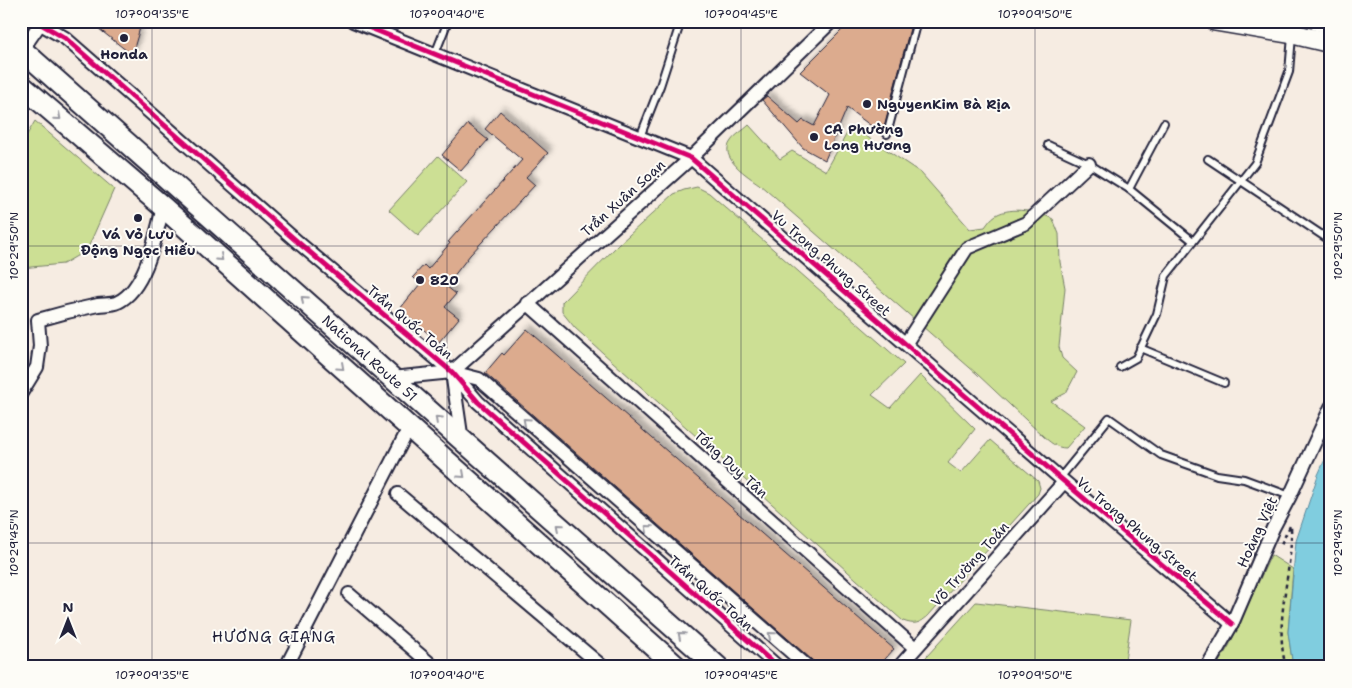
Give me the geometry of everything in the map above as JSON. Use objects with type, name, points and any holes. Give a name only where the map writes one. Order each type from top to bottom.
[{"type":"highway","name":"National Route 51","points":[[21,49],[718,667]]},
{"type":"highway","name":"National Route 51","points":[[21,85],[163,207],[677,667]]},
{"type":"main road","points":[[1214,21],[1292,34],[1331,43]]},
{"type":"main road","points":[[1318,21],[1331,24]]},
{"type":"street","name":"Vu Trong Phung Street","points":[[353,21],[691,158],[1062,480],[1232,624]]},
{"type":"street","name":"Trần Xuân Soạn","points":[[452,372],[691,158],[832,21]]},
{"type":"street","points":[[21,49],[42,23]]},
{"type":"street","name":"Trần Quốc Toản","points":[[42,23],[65,38],[300,244],[452,372],[478,402],[778,667]]},
{"type":"street","points":[[906,343],[967,248],[1026,223],[1089,164]]},
{"type":"street","points":[[21,393],[38,367],[40,346],[38,320],[102,304],[117,303],[136,287],[150,256],[163,207]]},
{"type":"street","name":"Tống Duy Tân","points":[[527,303],[915,648]]},
{"type":"street","points":[[392,378],[452,372],[462,442]]},
{"type":"street","name":"Trần Quốc Toản","points":[[452,372],[480,379],[808,667]]},
{"type":"street","name":"Hoàng Việt","points":[[1207,667],[1232,624],[1273,528],[1331,407]]},
{"type":"street","points":[[286,667],[409,428]]},
{"type":"street","points":[[580,493],[592,479]]},
{"type":"street","name":"Võ Trường Toản","points":[[899,667],[1062,480]]},
{"type":"street","points":[[398,494],[603,667]]},
{"type":"street","points":[[349,594],[434,667]]},
{"type":"street","points":[[718,614],[730,599]]},
{"type":"lane","points":[[435,54],[448,21]]},
{"type":"lane","points":[[640,137],[660,86],[681,21]]},
{"type":"lane","points":[[887,134],[917,21]]},
{"type":"lane","points":[[1120,367],[1136,358],[1157,314],[1166,276],[1255,163],[1289,72],[1292,34]]},
{"type":"lane","points":[[1129,189],[1164,123]]},
{"type":"lane","points":[[1048,145],[1089,164],[1129,189],[1193,240]]},
{"type":"lane","points":[[1208,159],[1331,242]]},
{"type":"lane","points":[[1140,348],[1224,383]]},
{"type":"lane","points":[[1062,480],[1109,418],[1160,456],[1217,475],[1244,479],[1290,496]]},
{"type":"path","points":[[1286,667],[1282,632],[1292,543],[1290,525]]},
{"type":"green space","points":[[35,121],[114,189],[87,250],[63,264],[21,268],[21,145]]},
{"type":"green space","points":[[749,125],[780,159],[792,151],[826,171],[851,126],[921,173],[970,229],[985,227],[991,219],[1002,212],[1017,210],[1040,214],[1053,219],[1059,234],[1060,262],[1065,288],[1059,347],[1062,358],[1077,372],[1066,393],[1051,401],[1085,426],[1066,448],[1056,446],[1046,438],[977,374],[736,166],[728,154],[728,147],[731,141]]},
{"type":"green space","points":[[438,156],[467,182],[418,236],[389,210]]},
{"type":"green space","points":[[697,187],[709,193],[904,364],[872,395],[890,408],[920,375],[975,429],[948,463],[961,473],[990,440],[1038,481],[1040,488],[1038,494],[922,621],[910,623],[903,621],[575,328],[562,312],[562,302],[618,245],[674,194]]},
{"type":"green space","points":[[1271,555],[1293,569],[1288,632],[1293,667],[1216,667],[1229,646]]},
{"type":"green space","points":[[976,602],[1131,620],[1124,667],[917,667]]},
{"type":"water","points":[[1331,446],[1331,667],[1293,667],[1288,632],[1296,541],[1318,475]]},
{"type":"building","name":"Honda","points":[[89,21],[142,21],[132,55]]},
{"type":"building","name":"NguyenKim Bà Rịa","points":[[851,21],[912,21],[882,134],[847,108],[825,160],[803,148],[762,100],[767,96],[799,124],[803,120],[814,126],[830,95],[800,72]]},
{"type":"building","points":[[500,111],[548,153],[526,177],[535,185],[470,255],[446,286],[456,294],[445,307],[459,318],[439,342],[399,310],[420,284],[413,277],[424,265],[428,269],[450,243],[448,242],[522,160],[485,129]]},
{"type":"building","points":[[468,124],[488,140],[461,171],[442,155]]},
{"type":"building","points":[[527,329],[894,649],[878,667],[820,667],[485,373],[502,353],[504,355]]},
{"type":"cycle path","points":[[353,21],[691,158],[1060,478],[1232,624]]},
{"type":"cycle path","points":[[41,24],[65,38],[300,244],[452,372],[478,402],[778,667]]},
{"type":"place","name":"Honda","points":[[124,38]]},
{"type":"place","name":"NguyenKim Bà Rịa","points":[[867,104]]},
{"type":"place","name":"CA Phường Long Hương","points":[[814,137]]},
{"type":"place","name":"Vá Vỏ Lưu Động Ngọc Hiếu","points":[[138,218]]},
{"type":"place","name":"820","points":[[420,280]]},
{"type":"district","name":"HƯƠNG GIANG","points":[[274,637]]}]
